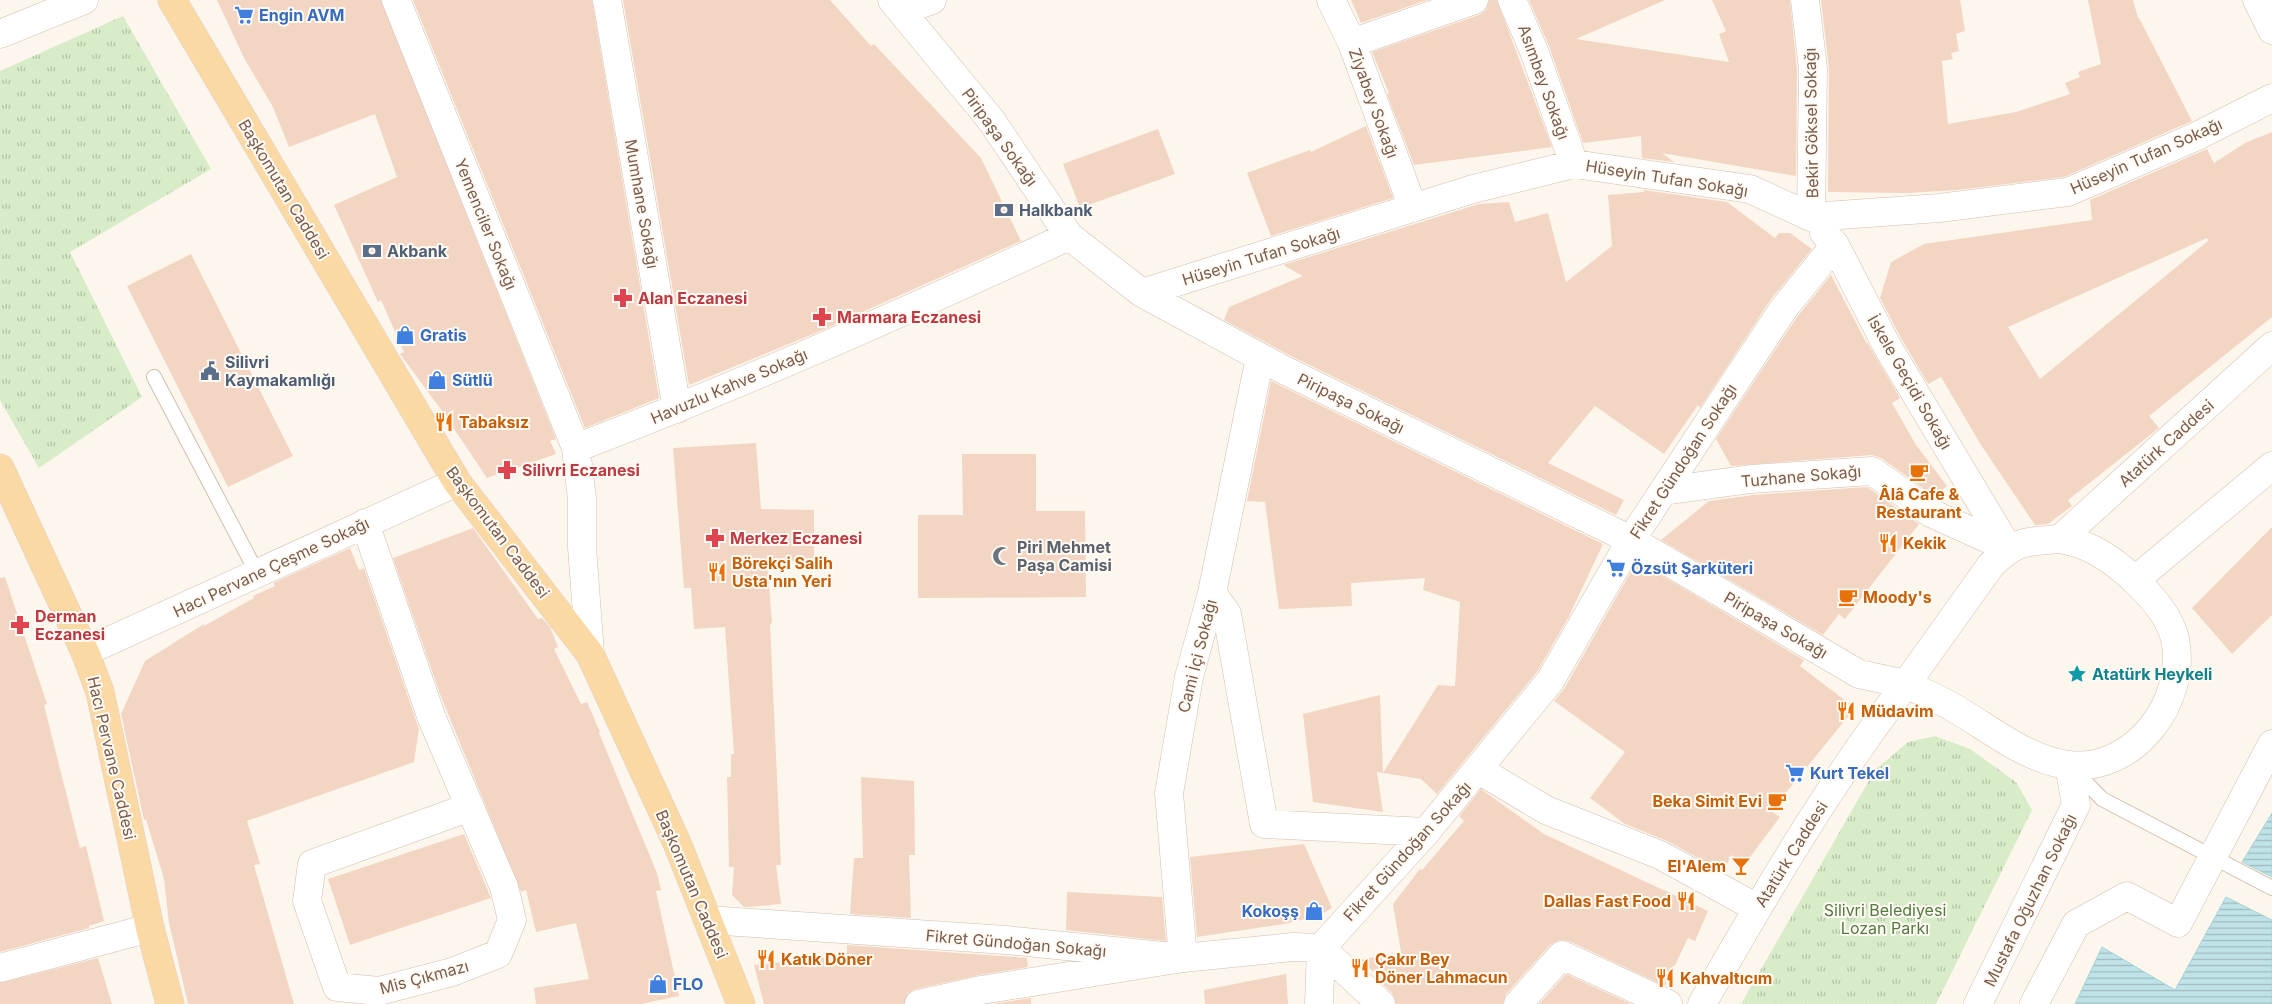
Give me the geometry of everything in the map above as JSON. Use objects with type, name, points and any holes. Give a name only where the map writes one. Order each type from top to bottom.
[{"type":"main road","name":"Başkomutan Caddesi","points":[[172,0],[457,482],[590,654],[677,843],[741,1004]]},
{"type":"main road","name":"Hacı Pervane Caddesi","points":[[0,468],[85,652],[100,692],[150,928],[170,1004]]},
{"type":"street","points":[[0,34],[84,0]]},
{"type":"street","name":"Yemenciler Sokağı","points":[[396,0],[576,448]]},
{"type":"street","name":"Mumhane Sokağı","points":[[607,0],[678,409]]},
{"type":"street","points":[[897,6],[932,0]]},
{"type":"street","name":"Ziyabey Sokağı","points":[[1331,0],[1352,43],[1413,208]]},
{"type":"street","points":[[1352,43],[1474,0]]},
{"type":"street","name":"Asımbey Sokağı","points":[[1512,0],[1534,51],[1574,164]]},
{"type":"street","name":"Bekir Göksel Sokağı","points":[[1805,0],[1813,68],[1811,217]]},
{"type":"street","points":[[2257,0],[2272,30]]},
{"type":"street","name":"Piripaşa Sokağı","points":[[897,6],[992,120],[1069,236],[1142,293],[1260,357],[1631,540],[1859,674],[1906,684],[1953,707],[2042,758],[2069,765],[2096,764],[2128,750],[2146,736],[2164,710],[2176,677],[2175,639],[2162,612],[2135,580],[2116,565],[2085,546],[2060,539],[2027,541],[2008,548]]},
{"type":"street","name":"Hüseyin Tufan Sokağı","points":[[1142,293],[1473,189],[1574,164],[1750,189],[1811,217],[1938,208],[2068,192],[2195,137],[2272,98]]},
{"type":"street","name":"İskele Geçidi Sokağı","points":[[1811,217],[1835,245],[1887,346],[2008,548]]},
{"type":"street","name":"Havuzlu Kahve Sokağı","points":[[576,448],[678,409],[927,302],[1069,236]]},
{"type":"street","name":"Fikret Gündoğan Sokağı","points":[[708,920],[1006,940],[1183,958],[1293,947],[1321,948],[1426,832],[1479,770],[1550,681],[1631,540],[1784,308],[1835,245]]},
{"type":"street","name":"Atatürk Caddesi","points":[[2060,539],[2272,346]]},
{"type":"street","name":"Cami İçi Sokağı","points":[[1183,958],[1169,793],[1189,677],[1212,593],[1260,357]]},
{"type":"street","points":[[576,448],[582,499],[582,547],[590,654]]},
{"type":"street","points":[[2135,580],[2272,466]]},
{"type":"street","name":"Tuzhane Sokağı","points":[[1664,491],[1751,480],[1872,471],[1930,513],[2008,548]]},
{"type":"street","name":"Hacı Pervane Çeşme Sokağı","points":[[85,652],[457,482]]},
{"type":"street","name":"Mis Çıkmazı","points":[[366,523],[431,716],[470,807],[504,887],[512,920],[498,954],[452,972],[379,991],[337,987],[307,901],[312,864],[470,807]]},
{"type":"street","name":"Atatürk Caddesi","points":[[1702,1004],[1757,908],[1872,728],[1906,684],[1991,565],[2008,548]]},
{"type":"street","points":[[1212,593],[1226,614],[1264,824],[1426,832]]},
{"type":"street","points":[[2034,1004],[2076,924],[2127,896],[2178,923],[2272,744]]},
{"type":"street","name":"Mustafa Oğuzhan Sokağı","points":[[1978,1004],[2076,805],[2069,765]]},
{"type":"street","points":[[1479,770],[1546,810],[1660,855],[1757,908]]},
{"type":"street","points":[[0,968],[150,928]]},
{"type":"street","points":[[1319,1004],[1321,948]]},
{"type":"street","points":[[1321,948],[1381,1004]]},
{"type":"street","points":[[1518,1004],[1562,956],[1668,1004]]},
{"type":"street","points":[[919,1004],[981,990],[1183,958]]},
{"type":"lane","points":[[154,377],[257,573]]},
{"type":"lane","points":[[2069,765],[2102,799],[2272,888]]},
{"type":"green space","points":[[123,16],[211,169],[70,252],[142,397],[39,468],[0,400],[0,71]]},
{"type":"green space","name":"Silivri Belediyesi Lozan Parkı","points":[[1935,736],[1970,749],[2016,782],[2032,810],[1936,1004],[1741,1004],[1875,770],[1908,742]]},
{"type":"water","points":[[2272,813],[2272,877],[2242,862]]},
{"type":"water","points":[[2226,897],[2272,920],[2272,1004],[2075,1004],[2102,947],[2175,990]]},
{"type":"building","points":[[217,0],[381,0],[556,439],[550,441],[556,454],[487,478],[442,411],[400,354],[404,352],[381,300],[378,302],[334,205],[397,177],[375,114],[289,147],[273,107],[244,58]]},
{"type":"building","points":[[413,0],[592,0],[659,398],[585,428]]},
{"type":"building","points":[[623,0],[830,0],[871,46],[874,44],[981,158],[1021,241],[818,332],[689,385]]},
{"type":"building","points":[[1351,0],[1427,0],[1361,23]]},
{"type":"building","points":[[1489,0],[1497,0],[1552,147],[1414,165],[1387,94],[1389,93],[1372,52],[1479,15],[1486,10]]},
{"type":"building","points":[[1529,0],[1665,0],[1576,39],[1729,62],[1719,34],[1726,31],[1712,0],[1790,0],[1797,70],[1796,176],[1662,153],[1674,162],[1642,158],[1641,136],[1583,143],[1549,46]]},
{"type":"building","points":[[1821,0],[1960,0],[1965,31],[1956,34],[1959,51],[1951,53],[1953,59],[1942,61],[1948,124],[2016,112],[2070,94],[2065,83],[2080,77],[2078,72],[2101,64],[2088,0],[2133,0],[2138,18],[2192,121],[2064,177],[1957,190],[1908,193],[1828,192],[1829,69]]},
{"type":"building","points":[[1366,126],[1393,198],[1271,236],[1247,173],[1310,150],[1311,152]]},
{"type":"building","points":[[1158,129],[1175,174],[1080,208],[1063,164]]},
{"type":"building","points":[[2272,132],[2272,317],[2149,416],[2159,428],[2068,500],[2072,506],[2048,524],[2035,525],[1981,445],[1941,377],[1928,384],[1901,338],[1880,298],[1891,262],[1924,244],[2092,220],[2090,200],[2207,149],[2214,163],[2245,143]],"holes":[[[2207,238],[2208,241],[2040,379],[2008,327]]]},
{"type":"building","points":[[1644,190],[1727,202],[1775,238],[1779,233],[1790,233],[1812,249],[1771,299],[1700,408],[1698,405],[1664,454],[1595,406],[1548,463],[1624,500],[1616,515],[1289,355],[1224,320],[1229,307],[1303,276],[1283,265],[1479,204],[1509,202],[1515,222],[1548,213],[1566,282],[1612,246],[1608,195],[1644,192]]},
{"type":"building","name":"Silivri Kaymakamlığı","points":[[191,254],[293,456],[228,487],[127,286]]},
{"type":"building","points":[[1831,275],[1867,344],[1867,342],[1900,398],[1892,403],[1916,445],[1947,486],[1934,496],[1881,458],[1872,455],[1731,466],[1716,439],[1797,317]]},
{"type":"building","points":[[1271,381],[1603,544],[1571,613],[1537,672],[1437,794],[1421,779],[1383,773],[1438,685],[1455,686],[1460,602],[1423,590],[1425,578],[1351,583],[1352,606],[1279,609],[1265,502],[1247,501]]},
{"type":"building","points":[[756,443],[761,509],[814,510],[814,561],[767,560],[772,623],[770,624],[781,865],[776,865],[781,904],[744,907],[732,895],[734,867],[729,867],[727,777],[731,777],[731,754],[734,754],[725,627],[694,629],[691,588],[684,588],[673,448]]},
{"type":"building","name":"Piri Mehmet Paşa Camisi","points":[[962,454],[1036,454],[1036,511],[1085,511],[1086,597],[918,598],[918,515],[963,515]]},
{"type":"building","points":[[1867,487],[1919,524],[1845,619],[1839,614],[1823,635],[1661,540],[1709,501],[1753,495]]},
{"type":"building","points":[[2272,527],[2272,615],[2232,654],[2192,608]]},
{"type":"building","points":[[473,528],[538,619],[542,618],[550,627],[558,647],[554,649],[581,704],[587,702],[657,873],[661,890],[656,891],[679,996],[641,1004],[536,1004],[534,988],[589,979],[576,923],[536,932],[526,890],[521,892],[440,694],[393,558]]},
{"type":"building","points":[[350,548],[359,570],[364,568],[419,729],[414,762],[247,821],[260,864],[254,865],[294,1004],[188,1004],[169,923],[164,879],[146,819],[144,820],[121,714],[145,661],[204,624],[204,626],[254,598],[253,596],[275,586],[273,583]]},
{"type":"building","points":[[1637,561],[1804,660],[1800,666],[1855,708],[1771,811],[1780,817],[1744,865],[1731,855],[1724,872],[1667,841],[1625,824],[1590,798],[1625,752],[1554,701],[1564,689]]},
{"type":"building","points":[[5,577],[47,704],[44,705],[80,848],[86,846],[104,921],[89,926],[89,928],[0,952],[0,578]]},
{"type":"building","points":[[1380,695],[1383,773],[1377,772],[1383,812],[1313,802],[1303,714]]},
{"type":"building","points":[[861,777],[914,781],[915,855],[909,855],[911,918],[850,914],[854,858],[863,858]]},
{"type":"building","points":[[1481,789],[1544,834],[1708,911],[1695,941],[1688,938],[1665,986],[1569,941],[1559,940],[1550,945],[1506,994],[1503,1004],[1396,1004],[1392,993],[1376,978],[1379,976],[1359,960],[1401,952],[1393,904],[1420,869],[1422,870],[1464,821],[1459,816]]},
{"type":"building","points":[[464,834],[491,898],[350,945],[328,879]]},
{"type":"building","points":[[1304,844],[1332,908],[1318,916],[1284,924],[1197,937],[1190,857]]},
{"type":"building","points":[[1067,892],[1162,897],[1166,941],[1066,930]]},
{"type":"building","points":[[847,945],[1027,958],[1028,967],[979,975],[916,989],[908,993],[904,1004],[764,1004],[754,965],[831,957],[831,955],[847,953]]},
{"type":"building","points":[[98,958],[112,1004],[0,1004],[0,983]]},
{"type":"building","points":[[1286,974],[1288,1004],[1205,1004],[1204,990]]},
{"type":"building","points":[[1566,974],[1631,1004],[1539,1004]]},
{"type":"building","points":[[1031,998],[1031,1004],[992,1004]]},
{"type":"place","name":"Engin AVM","points":[[244,15]]},
{"type":"place","name":"Halkbank","points":[[1004,210]]},
{"type":"place","name":"Akbank","points":[[372,251]]},
{"type":"place","name":"Alan Eczanesi","points":[[623,298]]},
{"type":"place","name":"Marmara Eczanesi","points":[[822,317]]},
{"type":"place","name":"Gratis","points":[[405,335]]},
{"type":"place","name":"Silivri Kaymakamlığı","points":[[210,371]]},
{"type":"place","name":"Sütlü","points":[[437,380]]},
{"type":"place","name":"Tabaksız","points":[[444,422]]},
{"type":"place","name":"Silivri Eczanesi","points":[[507,470]]},
{"type":"place","name":"Âlâ Cafe & Restaurant","points":[[1919,472]]},
{"type":"place","name":"Merkez Eczanesi","points":[[715,538]]},
{"type":"place","name":"Kekik","points":[[1888,543]]},
{"type":"place","name":"Piri Mehmet Paşa Camisi","points":[[1002,556]]},
{"type":"place","name":"Özsüt Şarküteri","points":[[1616,568]]},
{"type":"place","name":"Börekçi Salih Usta'nın Yeri","points":[[717,572]]},
{"type":"place","name":"Moody's","points":[[1848,597]]},
{"type":"place","name":"Derman Eczanesi","points":[[20,625]]},
{"type":"place","name":"Atatürk Heykeli","points":[[2077,674]]},
{"type":"place","name":"Müdavim","points":[[1846,711]]},
{"type":"place","name":"Kurt Tekel","points":[[1795,773]]},
{"type":"place","name":"Beka Simit Evi","points":[[1777,801]]},
{"type":"place","name":"El'Alem","points":[[1741,866]]},
{"type":"place","name":"Dallas Fast Food","points":[[1686,901]]},
{"type":"place","name":"Kokoşş","points":[[1314,911]]},
{"type":"place","name":"Katık Döner","points":[[766,959]]},
{"type":"place","name":"Çakır Bey Döner Lahmacun","points":[[1360,968]]},
{"type":"place","name":"Kahvaltıcım","points":[[1665,978]]},
{"type":"place","name":"FLO","points":[[658,984]]}]
